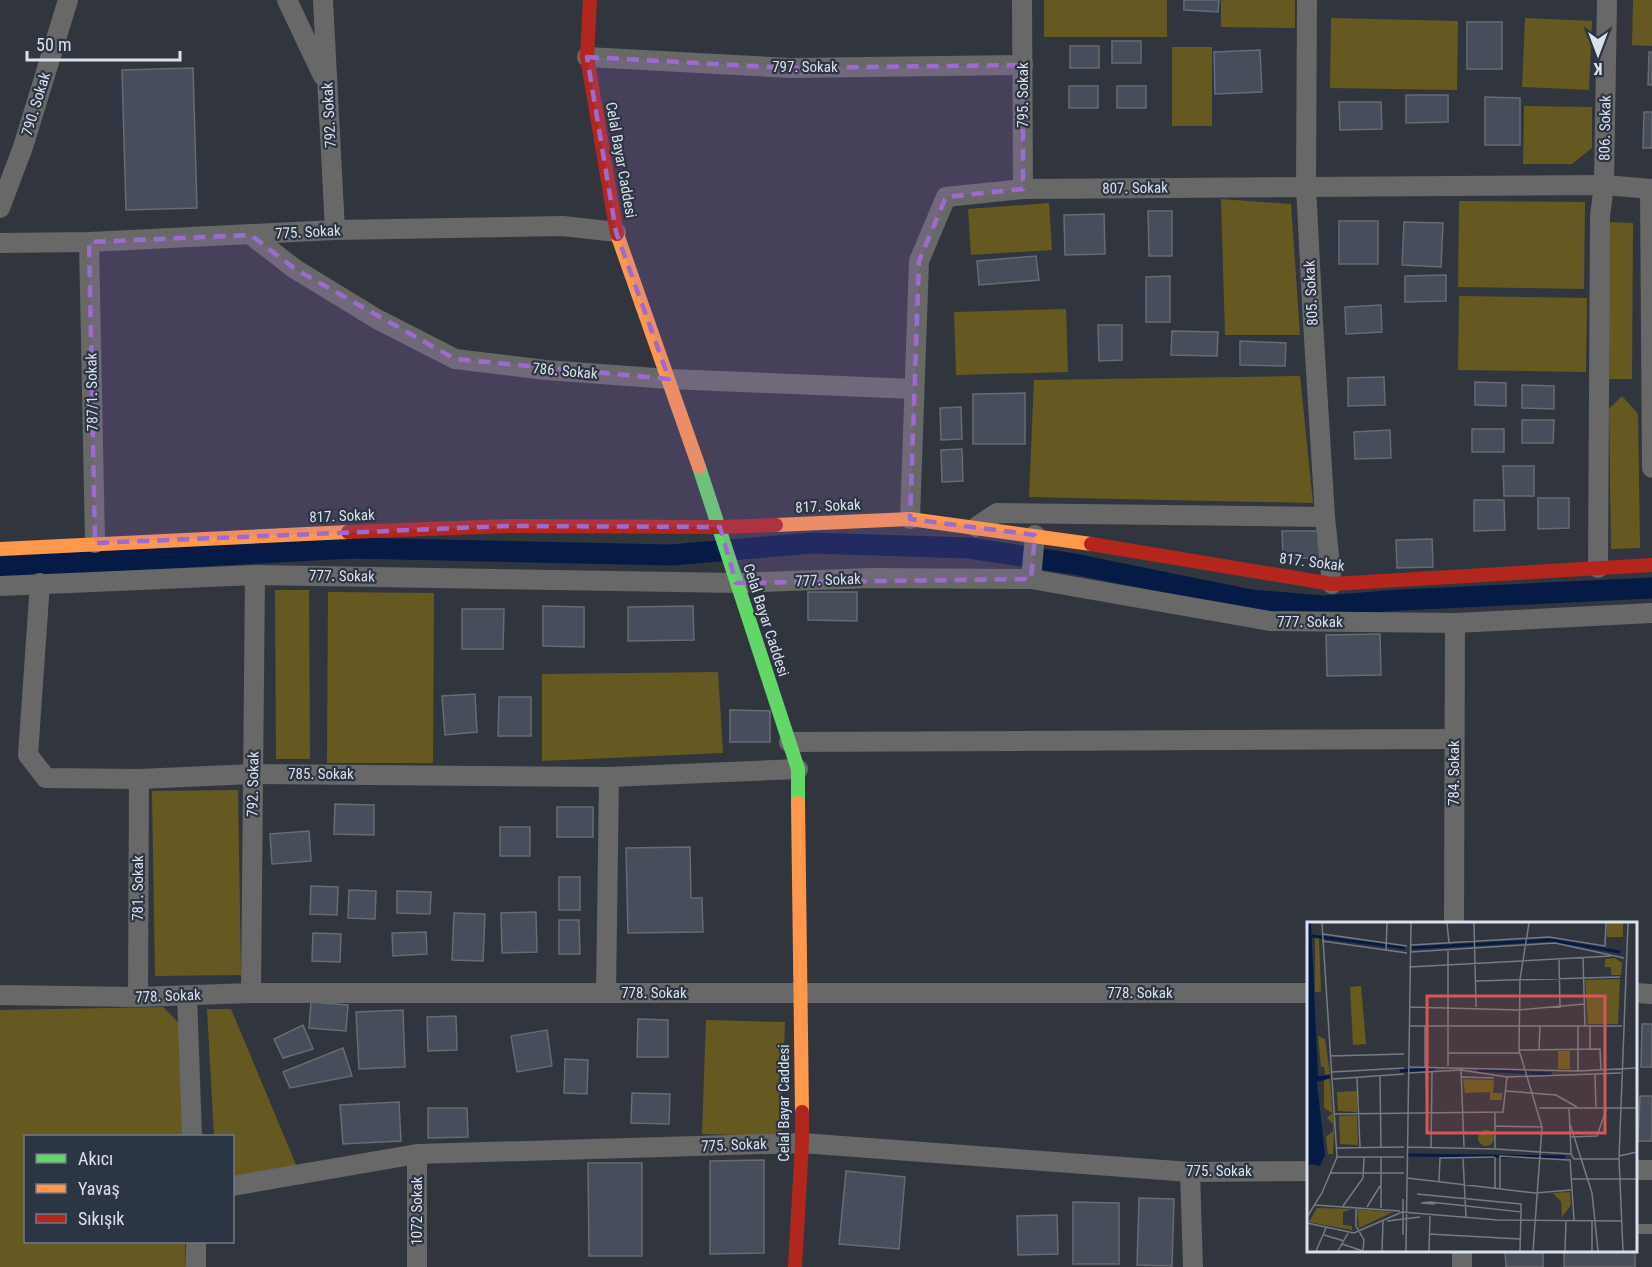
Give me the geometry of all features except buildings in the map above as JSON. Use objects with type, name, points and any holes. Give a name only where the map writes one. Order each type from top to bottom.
[{"type":"street","name":"790. Sokak","points":[[0,208],[23,147],[68,0]]},
{"type":"street","points":[[287,0],[328,86]]},
{"type":"street","name":"792. Sokak","points":[[324,0],[335,230]]},
{"type":"street","name":"Celal Bayar Caddesi","points":[[590,0],[586,57],[616,232],[720,527],[736,583],[798,769],[802,1143],[795,1267]]},
{"type":"street","name":"795. Sokak","points":[[1022,0],[1023,189]]},
{"type":"street","name":"805. Sokak","points":[[1307,0],[1306,186],[1325,517],[1332,585]]},
{"type":"street","name":"806. Sokak","points":[[1598,568],[1600,216],[1604,185],[1607,0]]},
{"type":"street","name":"797. Sokak","points":[[586,57],[790,68],[1023,65]]},
{"type":"street","name":"807. Sokak","points":[[910,519],[919,261],[945,197],[1023,189],[1604,185],[1651,189]]},
{"type":"street","points":[[1651,189],[1652,468]]},
{"type":"street","name":"775. Sokak","points":[[0,243],[89,242],[335,230],[563,226],[616,232]]},
{"type":"street","name":"786. Sokak","points":[[251,235],[295,270],[377,319],[455,358],[546,370],[669,379],[914,389]]},
{"type":"street","name":"787/1. Sokak","points":[[89,242],[95,543]]},
{"type":"street","points":[[976,527],[997,513],[1325,517]]},
{"type":"street","name":"817. Sokak","points":[[0,549],[508,526],[720,527],[910,519],[1035,535],[1332,585],[1652,565]]},
{"type":"street","points":[[1031,579],[1035,535]]},
{"type":"street","name":"792. Sokak","points":[[251,993],[255,575]]},
{"type":"street","name":"777. Sokak","points":[[0,586],[255,575],[736,583],[872,578],[1031,579],[1270,621],[1455,623],[1652,614]]},
{"type":"street","name":"785. Sokak","points":[[40,584],[28,755],[46,778],[139,779],[253,774],[609,777],[798,769]]},
{"type":"street","name":"784. Sokak","points":[[1454,922],[1455,623]]},
{"type":"street","points":[[789,742],[1454,739]]},
{"type":"street","points":[[606,993],[609,777]]},
{"type":"street","name":"781. Sokak","points":[[138,997],[139,779]]},
{"type":"street","name":"778. Sokak","points":[[0,995],[138,997],[251,993],[1307,993]]},
{"type":"street","points":[[1637,993],[1652,994]]},
{"type":"street","points":[[188,995],[192,1135]]},
{"type":"street","name":"775. Sokak","points":[[234,1186],[417,1154],[802,1143],[1190,1172],[1307,1171]]},
{"type":"street","name":"1072 Sokak","points":[[417,1154],[417,1267]]},
{"type":"street","points":[[1190,1172],[1193,1267]]},
{"type":"street","points":[[196,1243],[196,1267]]},
{"type":"highlighted area","points":[[587,57],[790,68],[1023,65],[1023,189],[946,197],[919,261],[910,519],[1035,535],[1031,579],[736,583],[720,527],[508,526],[95,543],[89,242],[251,235],[295,269],[455,359],[669,379],[616,232]]},
{"type":"shaded area","points":[[1044,0],[1167,0],[1167,37],[1044,37]]},
{"type":"shaded area","points":[[1221,0],[1295,0],[1295,28],[1221,27]]},
{"type":"shaded area","points":[[1633,0],[1652,0],[1652,46],[1632,45]]},
{"type":"shaded area","points":[[1331,18],[1458,21],[1457,90],[1330,88]]},
{"type":"shaded area","points":[[1525,18],[1592,21],[1589,90],[1522,87]]},
{"type":"shaded area","points":[[1172,47],[1212,47],[1212,126],[1172,126]]},
{"type":"shaded area","points":[[1524,106],[1592,107],[1592,148],[1572,164],[1523,164]]},
{"type":"shaded area","points":[[1221,199],[1291,204],[1300,335],[1225,335]]},
{"type":"shaded area","points":[[1459,201],[1585,202],[1584,289],[1458,287]]},
{"type":"shaded area","points":[[1049,203],[1052,250],[971,255],[968,209]]},
{"type":"shaded area","points":[[1608,222],[1633,223],[1632,379],[1608,379]]},
{"type":"shaded area","points":[[1459,296],[1587,298],[1586,372],[1458,370]]},
{"type":"shaded area","points":[[1066,309],[1068,372],[956,375],[954,312]]},
{"type":"shaded area","points":[[1300,376],[1313,503],[1029,497],[1034,380]]},
{"type":"shaded area","points":[[1622,396],[1638,414],[1640,548],[1611,549],[1609,409]]},
{"type":"shaded area","points":[[275,590],[309,590],[310,759],[276,759]]},
{"type":"shaded area","points":[[328,592],[434,593],[433,763],[327,763]]},
{"type":"shaded area","points":[[718,672],[723,753],[542,761],[542,674]]},
{"type":"shaded area","points":[[238,790],[241,975],[155,976],[152,791]]},
{"type":"shaded area","points":[[163,1007],[180,1024],[183,1135],[24,1135],[24,1243],[185,1243],[186,1267],[0,1267],[0,1010]]},
{"type":"shaded area","points":[[207,1009],[231,1009],[297,1167],[234,1176],[234,1135],[214,1135]]},
{"type":"shaded area","points":[[706,1020],[785,1022],[781,1136],[702,1134]]},
{"type":"waterway","points":[[0,567],[352,548],[671,555],[813,543],[969,548],[1074,564],[1251,600],[1324,606],[1652,588]]},
{"type":"traffic: fast","points":[[699,467],[798,769],[798,803]]},
{"type":"traffic: slow","points":[[617,234],[699,467]]},
{"type":"traffic: slow","points":[[776,525],[910,519],[1091,544]]},
{"type":"traffic: slow","points":[[0,549],[348,532]]},
{"type":"traffic: slow","points":[[798,803],[802,1112]]},
{"type":"traffic: jam","points":[[590,0],[587,57],[617,234]]},
{"type":"traffic: jam","points":[[348,532],[508,526],[776,525]]},
{"type":"traffic: jam","points":[[1091,544],[1332,584],[1652,565]]},
{"type":"traffic: jam","points":[[795,1267],[802,1112]]}]
